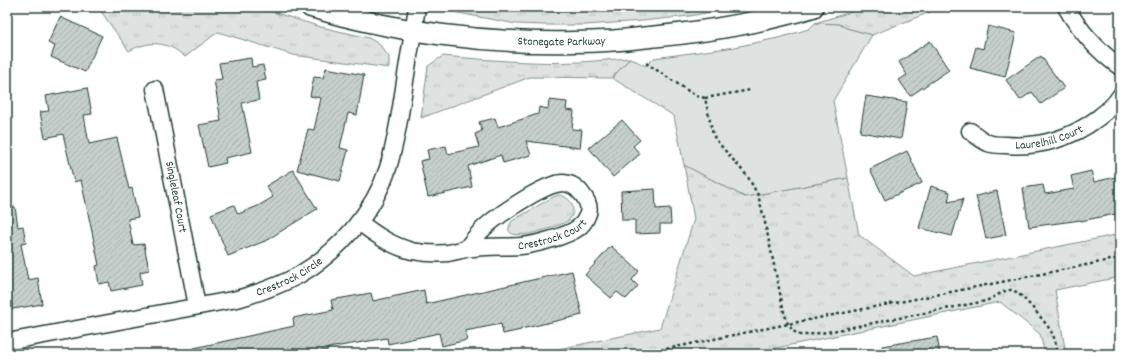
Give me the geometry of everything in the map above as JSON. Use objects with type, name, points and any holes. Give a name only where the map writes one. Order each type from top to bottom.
[{"type":"street","name":"Stonegate Parkway","points":[[311,7],[350,18],[413,30],[460,37],[525,42],[611,41],[676,35],[713,30],[788,14],[813,7]]},
{"type":"street","name":"Crestrock Circle","points":[[7,342],[236,299],[260,292],[298,275],[315,265],[359,222],[375,197],[388,169],[396,135],[418,7]]},
{"type":"street","points":[[1066,7],[1079,28],[1099,49],[1120,67]]},
{"type":"street","name":"Singleleaf Court","points":[[156,89],[197,306]]},
{"type":"street","name":"Laurelhill Court","points":[[970,131],[989,144],[1029,146],[1052,142],[1072,134],[1090,124],[1106,112],[1120,96]]},
{"type":"street","name":"Crestrock Court","points":[[359,222],[385,240],[412,251],[447,253],[466,249],[522,246],[565,234],[577,229],[584,223],[588,214],[588,204],[577,188],[570,184],[562,183],[553,185],[543,189],[496,218],[481,231],[466,249]]},
{"type":"path","points":[[646,63],[696,96],[705,98],[750,90]]},
{"type":"path","points":[[705,98],[713,135],[748,177],[758,195],[782,303],[788,324],[793,331],[800,335],[827,332],[986,301],[1001,293],[1012,290],[1016,291],[1025,299],[1050,328],[1058,354]]},
{"type":"path","points":[[643,354],[1120,258]]},
{"type":"green space","points":[[98,7],[257,7],[321,27],[369,38],[380,45],[389,57],[389,68],[293,55],[218,32],[185,57],[172,48],[158,44],[144,45],[129,51]]},
{"type":"green space","points":[[445,7],[737,7],[690,16],[642,21],[585,25],[544,25],[516,24],[448,11]]},
{"type":"green space","points":[[867,7],[943,7],[872,35],[846,28],[839,24],[815,23]]},
{"type":"green space","points":[[815,23],[839,24],[846,28],[872,35],[833,101],[848,178],[745,197],[684,165],[674,116],[612,78],[630,58],[646,66],[654,58],[735,47],[778,38],[809,29]]},
{"type":"green space","points":[[443,56],[529,62],[581,62],[630,58],[612,78],[530,77],[421,118],[428,66]]},
{"type":"green space","points":[[684,165],[745,197],[848,178],[859,235],[914,276],[1120,234],[1120,277],[1055,290],[1066,354],[1045,354],[1040,334],[1000,302],[747,354],[534,354],[660,328],[694,219]]},
{"type":"green space","points":[[558,195],[566,197],[572,205],[573,212],[569,220],[532,233],[520,235],[512,234],[509,229],[512,221]]},
{"type":"building","points":[[60,17],[102,36],[85,72],[51,57],[55,46],[48,43]]},
{"type":"building","points":[[988,26],[1016,33],[1005,77],[970,68],[976,47],[983,49]]},
{"type":"building","points":[[930,41],[949,70],[910,96],[899,80],[907,75],[899,62]]},
{"type":"building","points":[[1041,56],[1064,88],[1041,104],[1032,92],[1020,100],[1006,80]]},
{"type":"building","points":[[251,58],[252,67],[263,65],[266,80],[256,82],[259,100],[242,103],[252,152],[225,158],[226,163],[208,167],[199,125],[221,121],[214,80],[222,79],[219,63]]},
{"type":"building","points":[[326,68],[364,75],[357,115],[348,113],[340,148],[348,150],[340,181],[297,170],[308,129],[314,130],[321,98],[310,96],[314,77],[323,78]]},
{"type":"building","points":[[87,88],[92,114],[84,115],[89,144],[117,138],[129,189],[132,188],[138,217],[128,219],[133,245],[144,244],[149,270],[140,272],[142,285],[111,291],[109,282],[99,284],[96,266],[99,265],[81,180],[74,182],[63,134],[45,138],[40,112],[49,111],[46,96]]},
{"type":"building","points":[[866,96],[907,102],[901,139],[860,132]]},
{"type":"building","points":[[549,100],[567,102],[566,110],[574,111],[572,129],[582,130],[580,148],[526,141],[531,155],[503,163],[501,155],[468,166],[472,187],[428,197],[420,161],[429,159],[427,150],[446,146],[448,154],[479,147],[475,134],[482,131],[479,122],[495,118],[498,127],[538,114],[539,107],[548,109]]},
{"type":"building","points":[[622,120],[640,140],[633,146],[640,154],[613,177],[589,148]]},
{"type":"building","points":[[907,151],[922,183],[885,200],[870,169]]},
{"type":"building","points":[[293,170],[317,209],[270,239],[228,256],[211,214],[234,205],[238,214],[258,206],[273,197],[266,186]]},
{"type":"building","points":[[1091,171],[1094,182],[1120,176],[1120,213],[1081,221],[1029,227],[1023,188],[1043,185],[1045,194],[1074,189],[1071,176]]},
{"type":"building","points":[[931,186],[950,192],[948,202],[963,199],[952,236],[919,228]]},
{"type":"building","points":[[655,189],[656,209],[670,208],[671,224],[660,224],[660,233],[635,234],[635,220],[622,220],[621,191]]},
{"type":"building","points":[[997,191],[1006,235],[986,239],[976,196]]},
{"type":"building","points":[[15,207],[18,227],[23,226],[26,243],[21,244],[28,280],[38,278],[42,304],[7,310],[7,208]]},
{"type":"building","points":[[611,246],[639,271],[632,280],[638,286],[626,299],[617,292],[611,298],[585,275]]},
{"type":"building","points":[[572,271],[582,315],[503,334],[501,324],[465,331],[467,340],[442,346],[439,333],[388,344],[387,338],[328,348],[328,350],[308,354],[195,354],[194,348],[294,326],[293,318],[333,310],[331,300],[371,293],[373,301],[424,290],[426,304]]},
{"type":"building","points":[[937,337],[940,354],[883,354],[882,346]]}]
